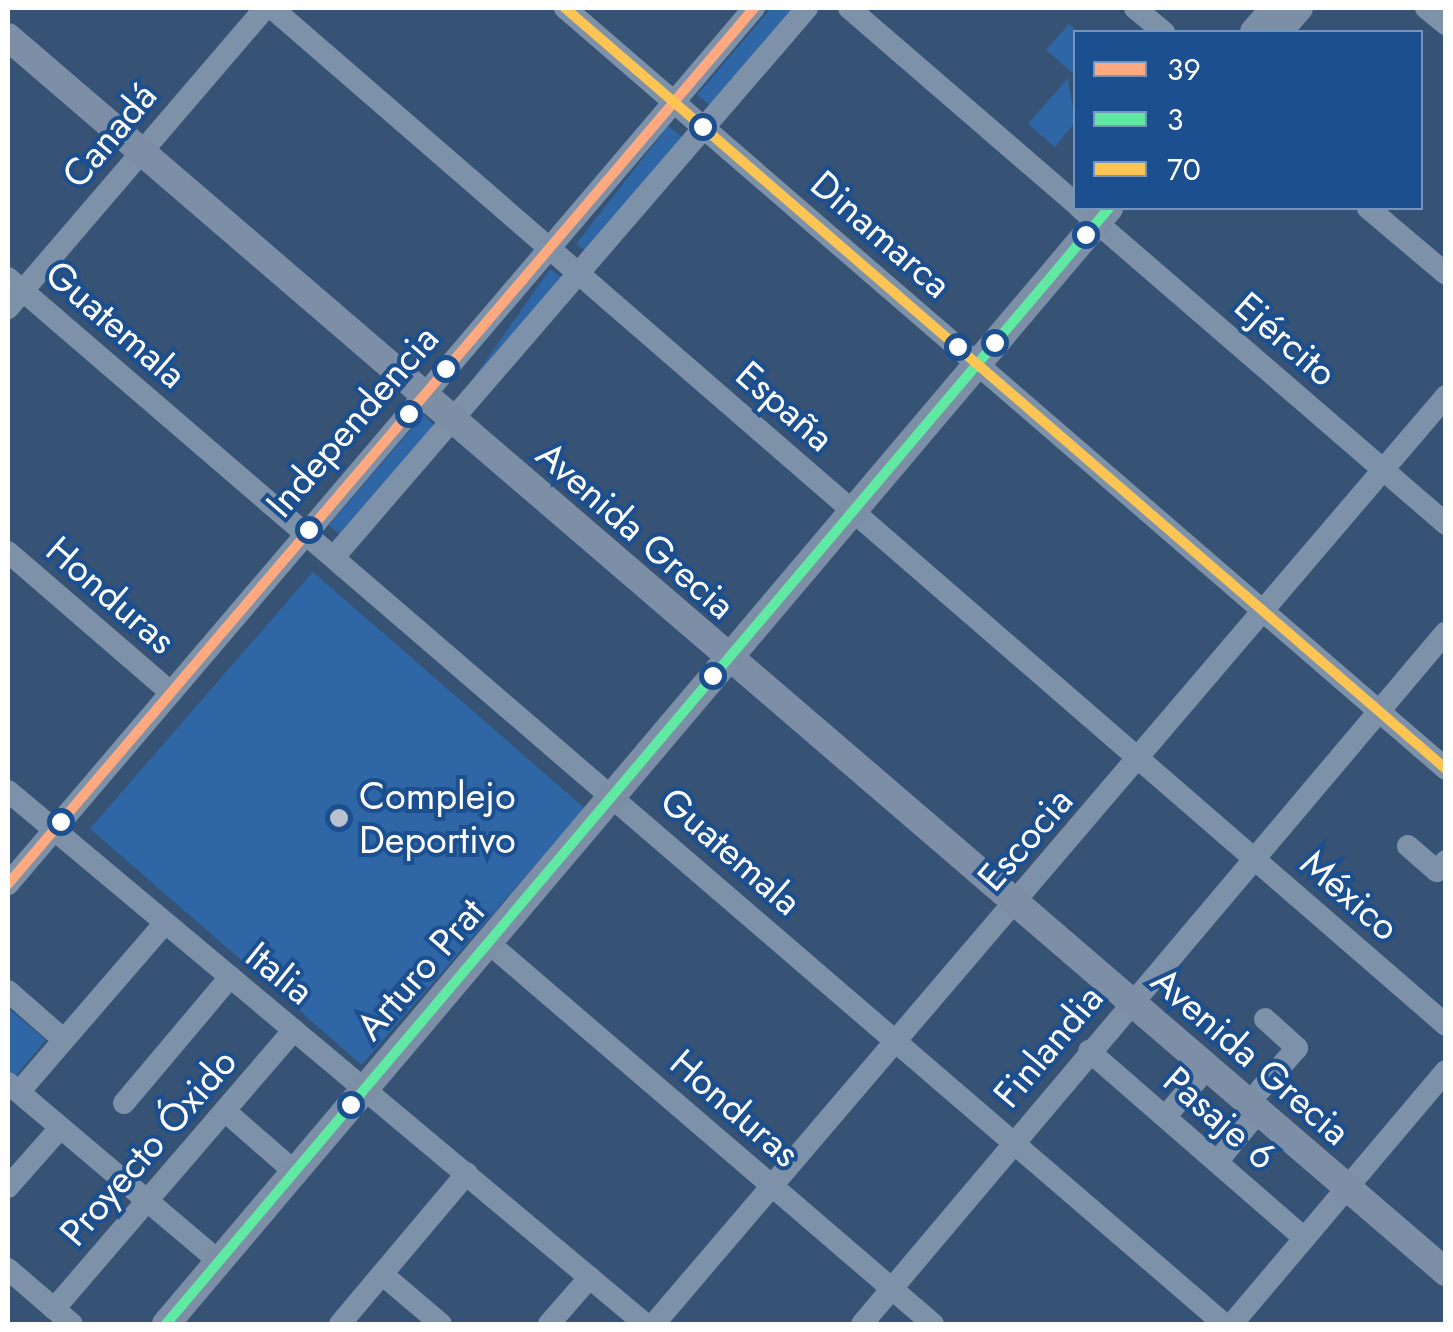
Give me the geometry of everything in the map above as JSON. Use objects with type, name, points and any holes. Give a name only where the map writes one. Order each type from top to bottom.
[{"type":"main road","points":[[1256,30],[1275,8]]},
{"type":"main road","points":[[1280,30],[1299,8]]},
{"type":"main road","name":"Avenida Grecia","points":[[8,16],[146,145],[1352,1181],[1446,1272]]},
{"type":"main road","name":"Avenida Grecia","points":[[8,37],[146,145]]},
{"type":"main road","name":"Arturo Prat","points":[[166,1324],[982,368],[1094,214]]},
{"type":"main road","name":"Avenida Grecia","points":[[1136,996],[1208,1068],[1259,1101]]},
{"type":"main road","name":"Avenida Grecia","points":[[1352,1181],[1446,1249]]},
{"type":"street","name":"Canadá","points":[[12,292],[268,8]]},
{"type":"street","name":"España","points":[[268,8],[1253,858]]},
{"type":"street","name":"Dinamarca","points":[[565,8],[1446,769]]},
{"type":"street","name":"Independencia","points":[[8,884],[304,530],[754,8]]},
{"type":"street","name":"Independencia","points":[[334,557],[807,8]]},
{"type":"street","name":"Ejército","points":[[849,8],[1073,196]]},
{"type":"street","points":[[1135,8],[1162,30]]},
{"type":"street","points":[[1426,8],[1446,24]]},
{"type":"street","points":[[1370,210],[1446,274]]},
{"type":"street","name":"Ejército","points":[[1094,214],[1446,524]]},
{"type":"street","name":"Guatemala","points":[[12,292],[304,530],[1224,1324]]},
{"type":"street","name":"Escocia","points":[[654,1324],[1140,760],[1446,396]]},
{"type":"street","name":"Honduras","points":[[8,552],[168,692]]},
{"type":"street","name":"Finlandia","points":[[862,1324],[1446,632]]},
{"type":"street","name":"Italia","points":[[8,791],[645,1324]]},
{"type":"street","points":[[1408,846],[1436,871],[1446,860]]},
{"type":"street","name":"México","points":[[1253,858],[1446,1025]]},
{"type":"street","points":[[165,923],[64,1040],[13,1088],[220,1262]]},
{"type":"street","name":"Honduras","points":[[491,945],[933,1324]]},
{"type":"street","points":[[124,1103],[230,978]]},
{"type":"street","points":[[8,991],[64,1040]]},
{"type":"street","points":[[1216,1162],[1297,1048],[1265,1019]]},
{"type":"street","name":"Proyecto Óxido","points":[[63,1317],[148,1201],[294,1030]]},
{"type":"street","name":"Pasaje 6","points":[[1090,1052],[1304,1238]]},
{"type":"street","points":[[1166,1118],[1208,1068]]},
{"type":"street","points":[[1232,1324],[1446,1071]]},
{"type":"street","points":[[225,1112],[295,1172]]},
{"type":"street","points":[[8,1187],[60,1128]]},
{"type":"street","points":[[340,1324],[467,1173]]},
{"type":"street","points":[[8,1269],[63,1317]]},
{"type":"street","points":[[382,1274],[441,1324]]},
{"type":"street","points":[[549,1324],[590,1277]]},
{"type":"shaded area","points":[[771,8],[795,8],[711,106],[697,95]]},
{"type":"shaded area","points":[[1069,24],[1076,30],[1073,73],[1046,50]]},
{"type":"shaded area","points":[[1068,78],[1073,124],[1055,147],[1028,124]]},
{"type":"shaded area","points":[[668,126],[682,137],[590,254],[576,243]]},
{"type":"shaded area","points":[[550,269],[563,278],[481,396],[467,387]]},
{"type":"shaded area","points":[[424,414],[436,428],[340,535],[329,525]]},
{"type":"shaded area","name":"Complejo Deportivo","points":[[313,572],[585,808],[362,1065],[90,829]]},
{"type":"shaded area","points":[[8,1008],[46,1040],[15,1077],[8,1070]]},
{"type":"transit line","name":"70","points":[[565,8],[1446,769]]},
{"type":"transit line","name":"39","points":[[8,884],[754,8]]},
{"type":"transit line","name":"3","points":[[166,1324],[1107,210]]},
{"type":"place","name":"Complejo Deportivo","points":[[339,818]]}]
